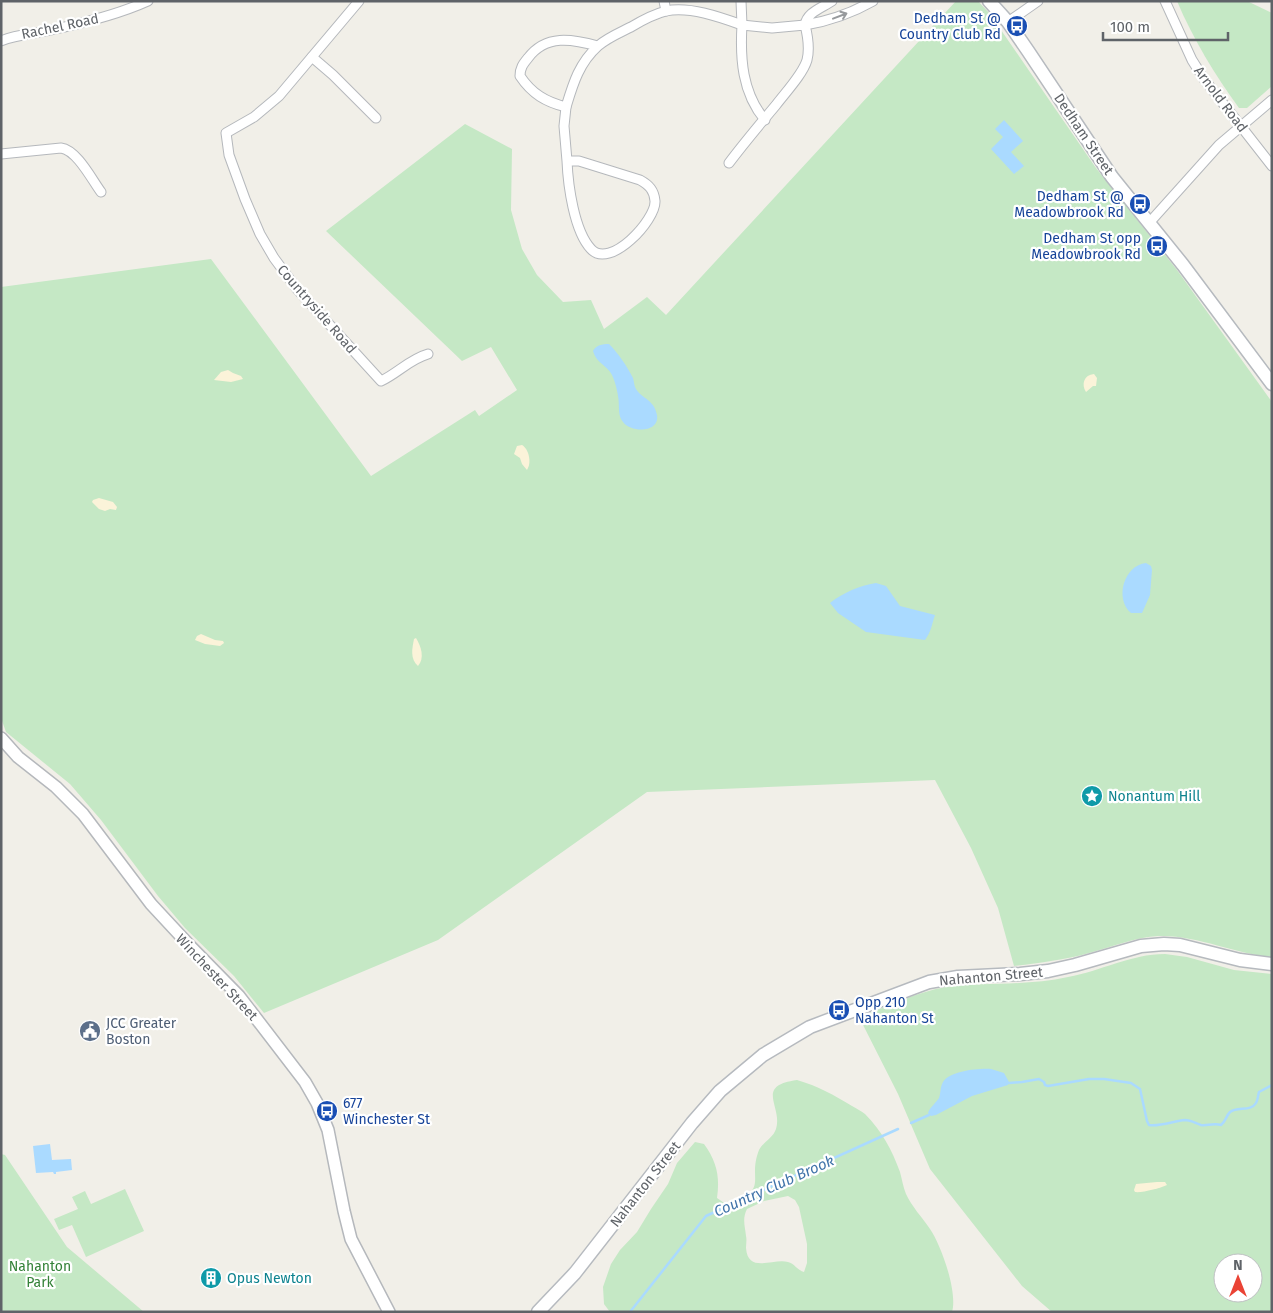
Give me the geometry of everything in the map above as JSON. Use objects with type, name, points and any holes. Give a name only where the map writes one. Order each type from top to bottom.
[{"type":"main road","name":"Dedham Street","points":[[989,1],[1008,22],[1028,50],[1112,177],[1183,264],[1272,384]]},
{"type":"main road","name":"Nahanton Street","points":[[538,1312],[575,1273],[685,1132],[720,1091],[763,1055],[810,1027],[929,982],[958,977],[1048,971],[1141,946],[1180,945],[1240,960],[1272,964]]},
{"type":"street","name":"Rachel Road","points":[[1,41],[18,35],[48,31],[91,20],[148,1]]},
{"type":"street","name":"Countryside Road","points":[[358,1],[279,96],[254,117],[226,133],[229,155],[260,234],[285,274],[380,381],[415,358],[428,354]]},
{"type":"street","points":[[664,1],[666,11]]},
{"type":"street","points":[[740,1],[742,24],[741,61],[744,76],[750,98],[765,120]]},
{"type":"street","points":[[730,163],[748,138],[790,88],[806,62],[809,43],[805,25],[806,20],[812,13],[832,1]]},
{"type":"street","points":[[567,161],[579,161],[640,180],[649,185],[653,191],[655,202],[653,212],[627,244],[611,254],[597,254],[591,249],[582,232],[573,207],[568,184],[564,126],[566,107],[575,76],[588,55],[606,39],[666,11],[692,11],[742,24],[772,28],[824,22],[873,1]]},
{"type":"street","points":[[1008,22],[1038,1]]},
{"type":"street","name":"Arnold Road","points":[[1165,1],[1192,60],[1217,98],[1241,125],[1272,166]]},
{"type":"street","points":[[566,107],[550,103],[539,97],[520,76],[522,65],[530,55],[551,41],[570,39],[598,46]]},
{"type":"street","points":[[312,57],[376,118]]},
{"type":"street","points":[[1149,222],[1219,145],[1272,100]]},
{"type":"street","points":[[1,154],[67,149],[74,154],[101,192]]},
{"type":"street","name":"Winchester Street","points":[[1,738],[18,757],[56,787],[84,814],[151,904],[239,996],[305,1082],[317,1103],[328,1130],[351,1239],[388,1312]]},
{"type":"green space","points":[[956,1],[978,1],[990,14],[1096,168],[1177,270],[1272,402],[1272,957],[1188,938],[1159,936],[1132,940],[1070,958],[1014,966],[998,908],[971,848],[935,780],[647,792],[438,940],[264,1013],[234,976],[185,928],[158,896],[101,820],[70,784],[6,732],[1,718],[1,287],[211,259],[371,476],[475,410],[479,416],[517,390],[491,347],[462,361],[326,231],[465,124],[512,149],[511,210],[522,249],[537,275],[563,302],[591,300],[604,329],[647,297],[666,315]]},
{"type":"green space","points":[[1177,1],[1247,1],[1272,13],[1272,86],[1247,108],[1239,108],[1221,83],[1197,43]]},
{"type":"green space","points":[[1165,954],[1187,957],[1234,970],[1272,974],[1272,1312],[1052,1312],[1022,1286],[930,1169],[898,1094],[859,1017],[935,989],[1053,980],[1140,957]]},
{"type":"green space","points":[[797,1080],[826,1091],[863,1113],[877,1127],[894,1156],[908,1199],[930,1229],[939,1246],[951,1281],[953,1293],[952,1312],[610,1312],[604,1304],[603,1287],[611,1264],[620,1250],[637,1232],[668,1184],[677,1163],[695,1142],[704,1144],[715,1163],[718,1176],[717,1198],[730,1207],[750,1194],[754,1188],[756,1160],[759,1150],[776,1129],[777,1121],[773,1092],[784,1083]],"holes":[[[788,1196],[795,1200],[799,1207],[807,1244],[807,1263],[804,1272],[788,1262],[756,1263],[751,1261],[746,1248],[744,1219],[747,1209],[764,1201]]]},
{"type":"green space","name":"Nahanton Park","points":[[1,1154],[5,1155],[67,1247],[144,1312],[1,1311]]},
{"type":"green space","points":[[125,1189],[144,1231],[86,1257],[72,1225],[59,1230],[54,1219],[78,1209],[72,1197],[85,1191],[91,1204]]},
{"type":"sand","points":[[228,370],[241,376],[243,379],[231,382],[214,380],[221,372]]},
{"type":"sand","points":[[1094,374],[1097,378],[1096,386],[1093,386],[1086,392],[1084,380]]},
{"type":"sand","points":[[522,445],[529,456],[529,467],[527,470],[520,458],[514,454],[517,446]]},
{"type":"sand","points":[[99,498],[113,502],[117,507],[116,510],[110,509],[105,511],[99,509],[92,502]]},
{"type":"sand","points":[[201,634],[224,643],[220,646],[205,644],[195,640]]},
{"type":"sand","points":[[416,638],[422,652],[418,666],[412,654],[414,639]]},
{"type":"sand","points":[[1165,1182],[1167,1185],[1142,1192],[1135,1192],[1134,1190],[1136,1184]]},
{"type":"water","points":[[1004,120],[1023,141],[1011,152],[1024,166],[1014,174],[991,149],[1003,137],[995,129]]},
{"type":"water","points":[[609,344],[628,369],[636,389],[651,402],[655,410],[657,421],[650,428],[632,428],[627,426],[621,419],[619,399],[613,377],[594,355],[593,351],[600,345]]},
{"type":"water","points":[[1146,563],[1151,566],[1152,570],[1150,595],[1142,613],[1131,613],[1123,600],[1124,584],[1132,570],[1138,565]]},
{"type":"water","points":[[876,583],[886,586],[900,606],[935,615],[925,640],[866,632],[838,613],[830,603],[852,590]]},
{"type":"water","points":[[991,1069],[1004,1073],[1009,1082],[1008,1085],[972,1096],[936,1115],[931,1116],[928,1113],[939,1098],[942,1084],[947,1078],[965,1071]]},
{"type":"water","points":[[50,1144],[52,1160],[71,1159],[72,1170],[56,1172],[56,1174],[53,1172],[36,1173],[33,1146]]},
{"type":"waterway","name":"Country Club Brook","points":[[1009,1083],[1039,1079],[1048,1086],[1089,1079],[1131,1083],[1140,1089],[1149,1125],[1162,1125],[1185,1120],[1201,1125],[1221,1125],[1233,1110],[1254,1106],[1259,1092],[1272,1085]]},
{"type":"waterway","name":"Country Club Brook","points":[[911,1123],[929,1115]]},
{"type":"waterway","name":"Country Club Brook","points":[[630,1312],[706,1216],[898,1129]]},
{"type":"place","name":"Dedham St @ Country Club Rd","points":[[1017,26]]},
{"type":"place","name":"Dedham St @ Meadowbrook Rd","points":[[1140,204]]},
{"type":"place","name":"Dedham St opp Meadowbrook Rd","points":[[1157,246]]},
{"type":"place","name":"Nonantum Hill","points":[[1092,796]]},
{"type":"place","name":"Opp 210 Nahanton St","points":[[839,1010]]},
{"type":"place","name":"JCC Greater Boston","points":[[90,1031]]},
{"type":"place","name":"677 Winchester St","points":[[327,1111]]},
{"type":"place","name":"Opus Newton","points":[[211,1278]]}]
